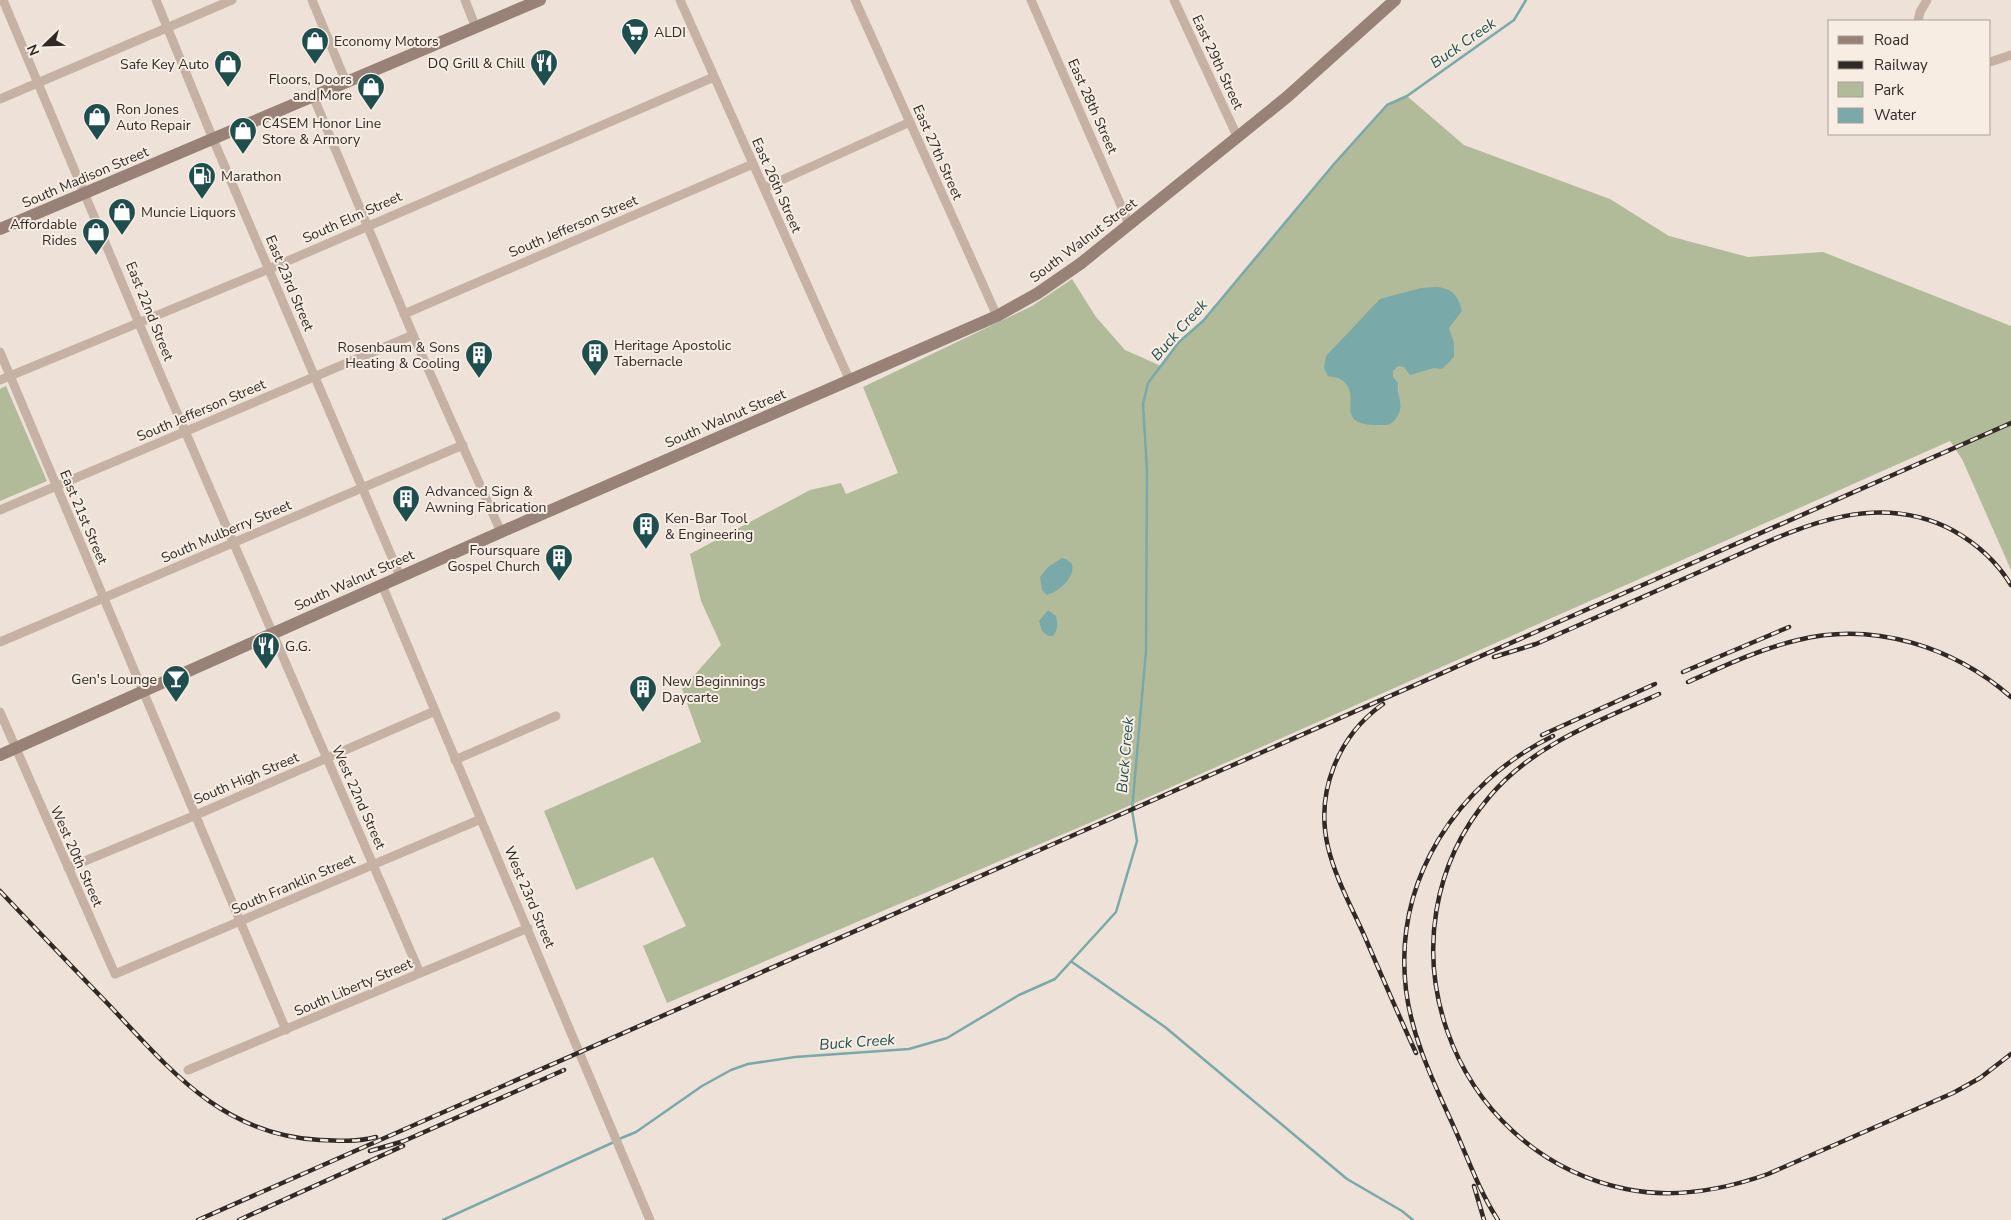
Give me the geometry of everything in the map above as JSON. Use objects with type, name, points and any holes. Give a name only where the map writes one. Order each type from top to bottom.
[{"type":"main road","name":"South Madison Street","points":[[0,229],[540,0]]},
{"type":"main road","name":"South Walnut Street","points":[[0,755],[400,576],[997,316],[1058,281],[1130,224],[1287,97],[1395,0]]},
{"type":"street","name":"East 22nd Street","points":[[3,0],[272,633]]},
{"type":"street","name":"East 23rd Street","points":[[156,0],[268,269],[364,488],[400,576]]},
{"type":"street","points":[[0,99],[232,0]]},
{"type":"street","points":[[312,0],[346,82]]},
{"type":"street","points":[[465,0],[476,28]]},
{"type":"street","name":"East 26th Street","points":[[680,0],[850,381]]},
{"type":"street","name":"East 27th Street","points":[[854,0],[997,316]]},
{"type":"street","name":"East 28th Street","points":[[1031,0],[1130,224]]},
{"type":"street","name":"East 29th Street","points":[[1174,0],[1237,136]]},
{"type":"street","points":[[1918,20],[1922,7],[1927,0]]},
{"type":"street","points":[[1991,62],[2011,55]]},
{"type":"street","name":"South Elm Street","points":[[0,380],[268,269],[366,225],[714,77]]},
{"type":"street","points":[[313,96],[413,336],[501,532]]},
{"type":"street","points":[[764,188],[910,122]]},
{"type":"street","name":"South Jefferson Street","points":[[404,314],[753,164]]},
{"type":"street","name":"South Jefferson Street","points":[[0,510],[315,375],[413,336]]},
{"type":"street","name":"East 21st Street","points":[[0,352],[286,1030]]},
{"type":"street","name":"South Mulberry Street","points":[[0,642],[463,446]]},
{"type":"street","name":"West 23rd Street","points":[[382,585],[650,1220]]},
{"type":"street","name":"West 22nd Street","points":[[272,633],[374,864],[420,974]]},
{"type":"street","name":"West 20th Street","points":[[0,712],[115,974]]},
{"type":"street","name":"South High Street","points":[[68,868],[435,712]]},
{"type":"street","points":[[456,760],[556,716]]},
{"type":"street","name":"South Franklin Street","points":[[115,974],[481,819]]},
{"type":"street","name":"South Liberty Street","points":[[188,1070],[528,928]]},
{"type":"green space","points":[[1407,96],[1464,145],[1610,199],[1669,236],[1748,257],[1823,252],[2011,326],[2011,570],[1962,459],[1950,441],[1115,812],[667,1003],[643,946],[686,926],[653,857],[576,890],[544,811],[701,742],[682,689],[721,645],[701,601],[690,554],[810,490],[841,483],[846,494],[898,473],[863,387],[1032,306],[1072,279],[1096,317],[1125,350],[1161,366],[1179,342],[1203,321],[1330,169],[1387,105]]},
{"type":"green space","points":[[6,386],[47,481],[0,501],[0,389]]},
{"type":"water","points":[[1436,287],[1454,293],[1462,311],[1449,328],[1454,343],[1454,357],[1442,369],[1434,368],[1410,375],[1404,367],[1398,366],[1393,371],[1393,377],[1398,383],[1400,403],[1400,410],[1396,418],[1390,424],[1385,425],[1357,421],[1352,416],[1350,410],[1348,388],[1342,380],[1328,376],[1324,368],[1326,356],[1380,299],[1421,288]]},
{"type":"water","points":[[1062,558],[1072,564],[1073,569],[1069,579],[1056,591],[1047,595],[1042,590],[1040,577],[1048,567]]},
{"type":"water","points":[[1048,610],[1057,619],[1057,629],[1053,636],[1048,636],[1042,631],[1039,621]]},
{"type":"waterway","name":"Buck Creek","points":[[619,1139],[636,1132],[702,1086],[731,1070],[748,1064],[795,1057],[909,1049],[947,1038],[1019,995],[1055,979],[1116,912],[1137,841],[1132,810],[1146,651],[1147,471],[1143,404],[1148,383],[1179,342],[1203,321],[1334,164],[1387,105],[1407,96],[1514,20],[1526,0]]},
{"type":"waterway","points":[[1072,962],[1165,1027],[1347,1179],[1402,1211],[1413,1220]]},
{"type":"waterway","name":"Buck Creek","points":[[443,1220],[614,1142]]},
{"type":"railway","points":[[198,1220],[2011,423]]},
{"type":"railway","points":[[1494,657],[1536,644],[1766,542],[1828,520],[1859,514],[1890,513],[1922,518],[1954,531],[1986,554],[2011,585]]},
{"type":"railway","points":[[1683,672],[1789,627]]},
{"type":"railway","points":[[1688,682],[1770,648],[1798,640],[1827,635],[1855,634],[1884,637],[1912,643],[1939,652],[1989,679],[2011,697]]},
{"type":"railway","points":[[1542,735],[1655,684]]},
{"type":"railway","points":[[1659,694],[1591,724],[1547,748],[1527,762],[1507,778],[1490,796],[1455,851],[1436,910],[1434,971],[1447,1030],[1474,1085],[1513,1131],[1564,1167],[1626,1189],[1662,1193],[1698,1191],[1751,1180],[1768,1174],[1953,1093],[1980,1078],[2011,1054]]},
{"type":"railway","points":[[1383,704],[1367,717],[1342,749],[1328,786],[1325,826],[1328,847],[1339,880],[1416,1053]]},
{"type":"railway","points":[[1498,1220],[1474,1173],[1418,1042],[1406,990],[1405,949],[1410,911],[1421,874],[1439,839],[1461,808],[1488,780],[1519,756],[1553,736]]},
{"type":"railway","points":[[0,891],[155,1054],[202,1096],[227,1113],[255,1126],[286,1135],[341,1141],[376,1137]]},
{"type":"railway","points":[[370,1151],[404,1141],[564,1070]]},
{"type":"railway","points":[[239,1220],[403,1146]]},
{"type":"railway","points":[[1474,1186],[1484,1220]]},
{"type":"place","name":"ALDI","points":[[635,56]]},
{"type":"place","name":"Economy Motors","points":[[315,65]]},
{"type":"place","name":"DQ Grill & Chill","points":[[544,87]]},
{"type":"place","name":"Safe Key Auto","points":[[228,88]]},
{"type":"place","name":"Floors, Doors and More","points":[[371,111]]},
{"type":"place","name":"Ron Jones Auto Repair","points":[[97,141]]},
{"type":"place","name":"C4SEM Honor Line Store & Armory","points":[[243,155]]},
{"type":"place","name":"Marathon","points":[[202,200]]},
{"type":"place","name":"Muncie Liquors","points":[[122,236]]},
{"type":"place","name":"Affordable Rides","points":[[96,256]]},
{"type":"place","name":"Heritage Apostolic Tabernacle","points":[[595,377]]},
{"type":"place","name":"Rosenbaum & Sons Heating & Cooling","points":[[479,379]]},
{"type":"place","name":"Advanced Sign & Awning Fabrication","points":[[406,523]]},
{"type":"place","name":"Ken-Bar Tool & Engineering","points":[[646,550]]},
{"type":"place","name":"Foursquare Gospel Church","points":[[559,582]]},
{"type":"place","name":"G.G.","points":[[266,670]]},
{"type":"place","name":"Gen's Lounge","points":[[176,703]]},
{"type":"place","name":"New Beginnings Daycarte","points":[[643,713]]}]
